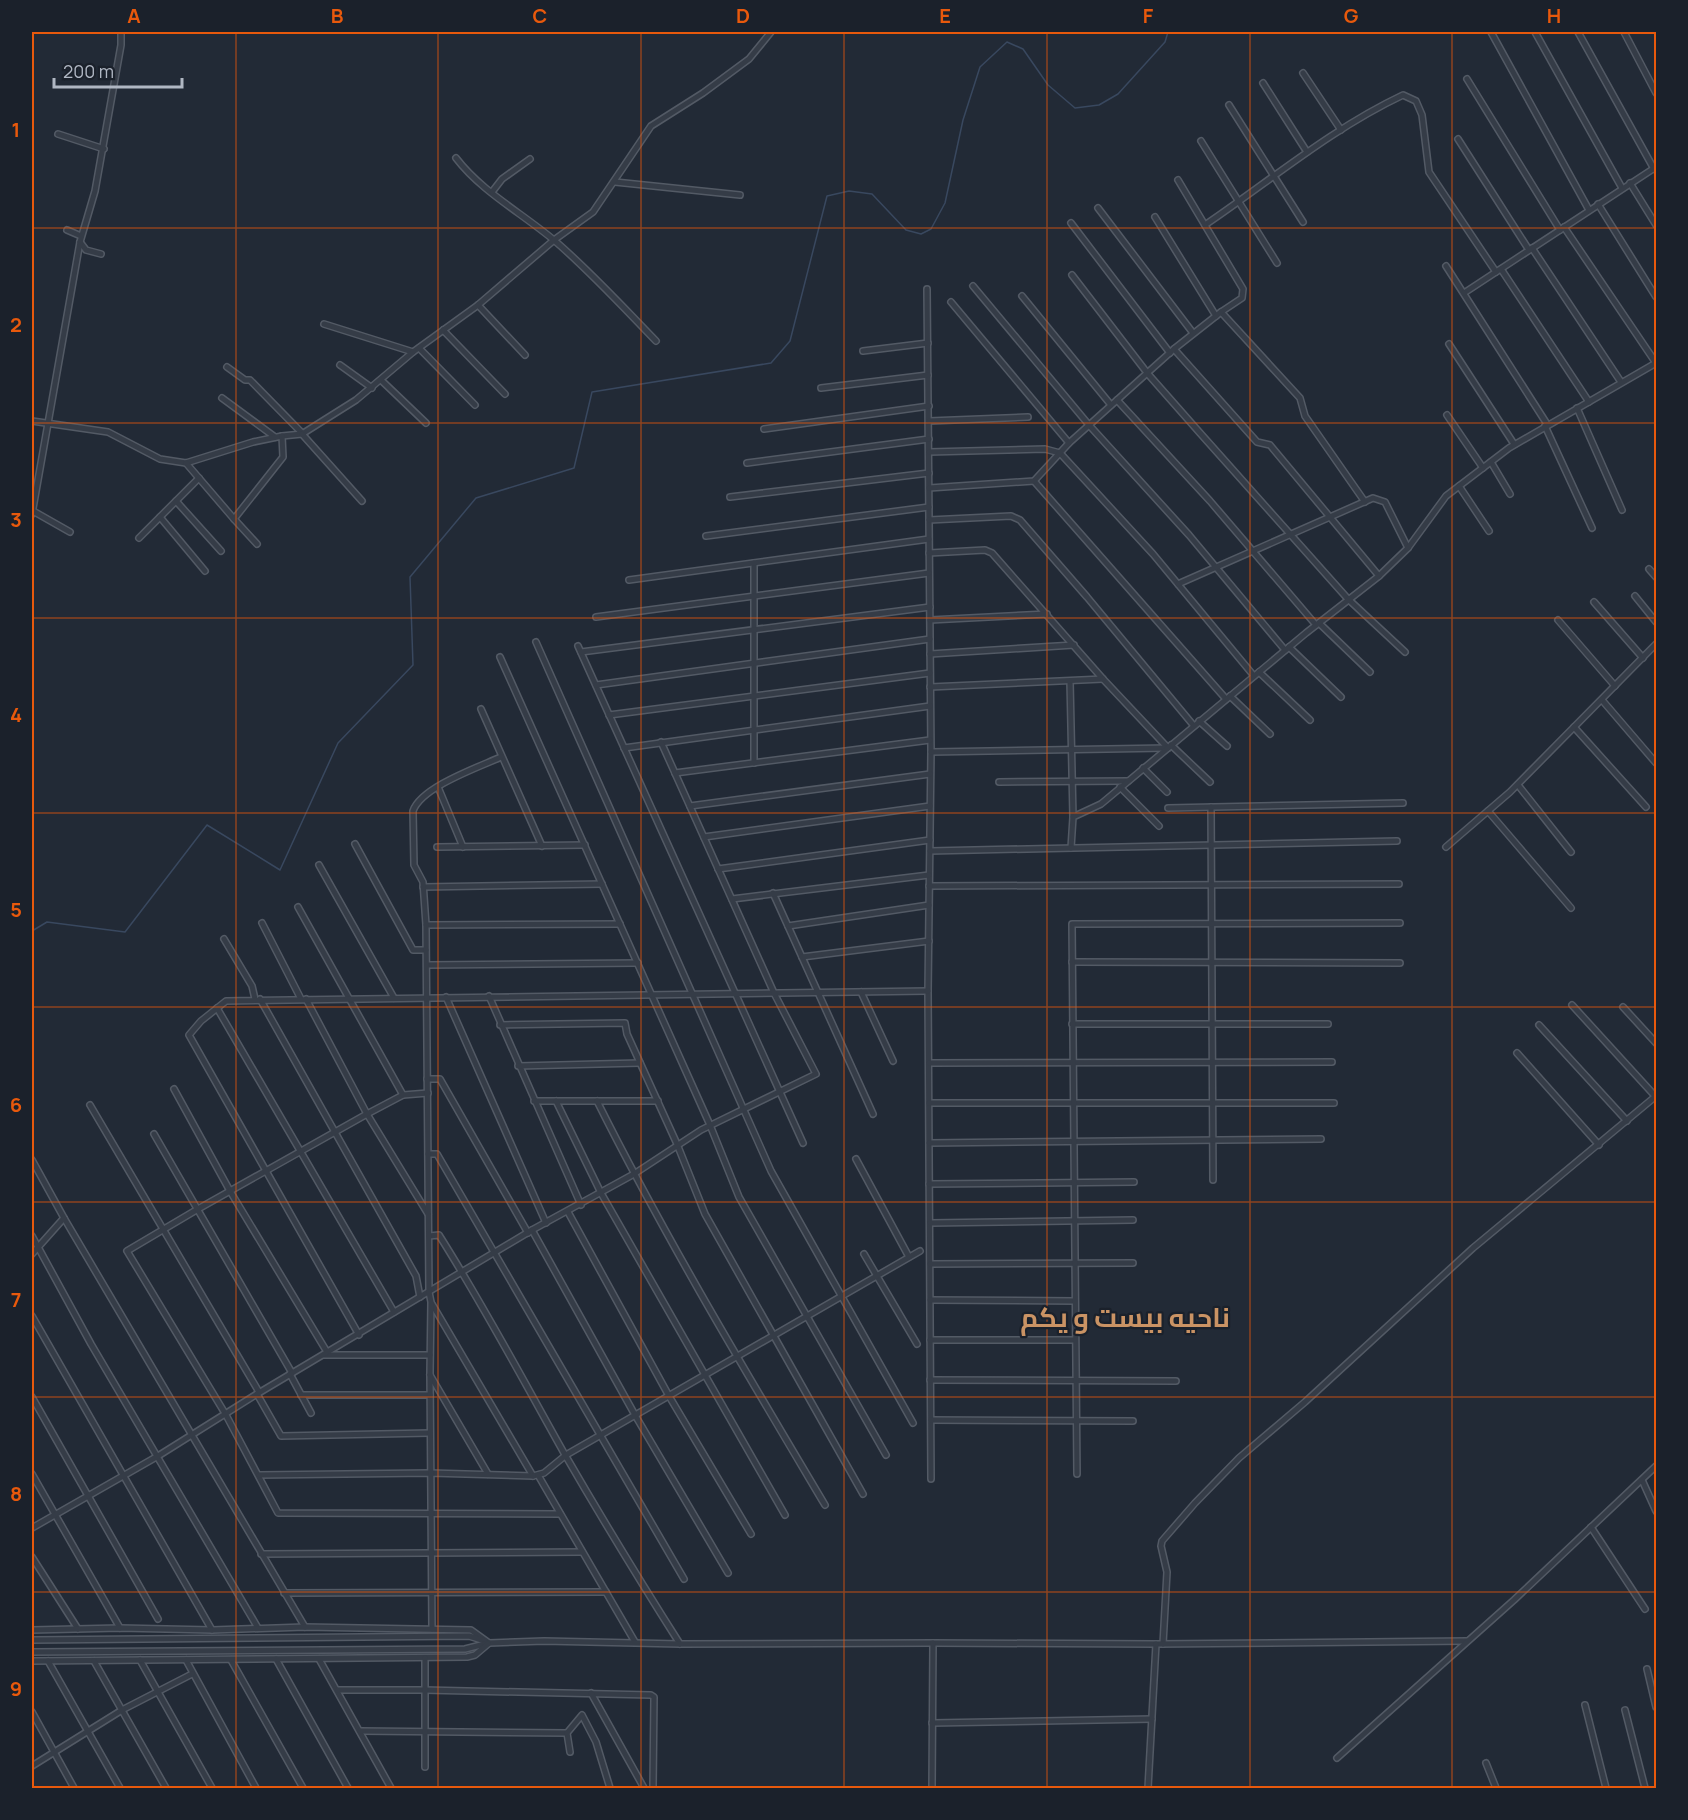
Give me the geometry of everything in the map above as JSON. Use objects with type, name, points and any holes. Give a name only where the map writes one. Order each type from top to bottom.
[{"type":"street","points":[[70,532],[32,512],[80,239],[95,191],[104,149],[122,45],[121,32]]},
{"type":"street","points":[[32,421],[108,432],[160,459],[186,463],[274,437],[302,434],[372,388],[413,352],[478,305],[554,240],[593,212],[651,126],[703,93],[749,59],[771,32]]},
{"type":"street","points":[[1491,32],[1589,210]]},
{"type":"street","points":[[1535,32],[1622,188]]},
{"type":"street","points":[[1464,293],[1655,168],[1578,32]]},
{"type":"street","points":[[1624,32],[1656,93]]},
{"type":"street","points":[[1303,73],[1341,130]]},
{"type":"street","points":[[1073,817],[1101,804],[1256,674],[1379,576],[1408,548],[1446,496],[1514,444],[1656,363],[1562,228],[1467,79]]},
{"type":"street","points":[[1263,83],[1307,152]]},
{"type":"street","points":[[1204,225],[1371,110],[1403,95],[1416,101],[1422,115],[1429,172],[1589,402]]},
{"type":"street","points":[[1228,105],[1303,222]]},
{"type":"street","points":[[57,134],[104,149]]},
{"type":"street","points":[[1458,139],[1621,382]]},
{"type":"street","points":[[1201,141],[1277,263]]},
{"type":"street","points":[[456,158],[469,175],[554,240],[596,278],[656,341]]},
{"type":"street","points":[[492,192],[502,179],[530,159]]},
{"type":"street","points":[[929,488],[1034,481],[1069,443],[1172,351],[1242,298],[1243,289],[1178,180]]},
{"type":"street","points":[[615,182],[740,195]]},
{"type":"street","points":[[1630,183],[1656,225]]},
{"type":"street","points":[[1598,204],[1656,297]]},
{"type":"street","points":[[1098,208],[1193,333]]},
{"type":"street","points":[[1155,217],[1219,314],[1300,398],[1305,416],[1365,502]]},
{"type":"street","points":[[1071,223],[1172,351],[1257,442],[1270,445],[1379,576]]},
{"type":"street","points":[[67,230],[80,239],[86,250],[101,255]]},
{"type":"street","points":[[1446,266],[1546,425],[1592,528]]},
{"type":"street","points":[[1072,275],[1148,374],[1348,599],[1405,652]]},
{"type":"street","points":[[973,286],[1089,425],[1189,535],[1287,649],[1341,697]]},
{"type":"street","points":[[927,289],[931,752],[928,991],[931,1479]]},
{"type":"street","points":[[1022,296],[1111,405]]},
{"type":"street","points":[[951,302],[1069,443]]},
{"type":"street","points":[[478,305],[525,355]]},
{"type":"street","points":[[324,324],[413,352]]},
{"type":"street","points":[[443,330],[505,394]]},
{"type":"street","points":[[863,351],[928,343]]},
{"type":"street","points":[[1449,344],[1514,444]]},
{"type":"street","points":[[419,348],[475,405]]},
{"type":"street","points":[[340,365],[372,388]]},
{"type":"street","points":[[227,368],[245,380],[250,380],[362,501]]},
{"type":"street","points":[[821,388],[928,375]]},
{"type":"street","points":[[381,380],[426,423]]},
{"type":"street","points":[[222,398],[274,437]]},
{"type":"street","points":[[1117,400],[1210,501],[1317,624],[1370,672]]},
{"type":"street","points":[[764,429],[928,406]]},
{"type":"street","points":[[1577,408],[1622,510]]},
{"type":"street","points":[[1448,415],[1483,468]]},
{"type":"street","points":[[929,421],[1028,417]]},
{"type":"street","points":[[234,519],[283,457],[282,436]]},
{"type":"street","points":[[747,464],[929,439]]},
{"type":"street","points":[[929,452],[1045,449],[1060,453],[1153,554],[1256,674],[1310,720]]},
{"type":"street","points":[[1491,462],[1510,494]]},
{"type":"street","points":[[186,463],[257,544]]},
{"type":"street","points":[[730,497],[929,473]]},
{"type":"street","points":[[139,538],[199,478]]},
{"type":"street","points":[[1034,481],[1228,698],[1270,735]]},
{"type":"street","points":[[1459,486],[1489,531]]},
{"type":"street","points":[[1178,584],[1373,498],[1385,502],[1408,548]]},
{"type":"street","points":[[176,501],[221,551]]},
{"type":"street","points":[[706,536],[929,507]]},
{"type":"street","points":[[929,520],[1011,516],[1020,520],[1197,724],[1227,746]]},
{"type":"street","points":[[160,517],[205,571]]},
{"type":"street","points":[[629,580],[929,539]]},
{"type":"street","points":[[929,553],[985,550],[992,553],[1103,679],[1169,746],[1210,782]]},
{"type":"street","points":[[754,563],[754,764]]},
{"type":"street","points":[[1649,568],[1656,577]]},
{"type":"street","points":[[596,617],[930,573]]},
{"type":"street","points":[[1635,597],[1656,622]]},
{"type":"street","points":[[1594,602],[1643,658]]},
{"type":"street","points":[[581,652],[930,607]]},
{"type":"street","points":[[930,620],[1047,614]]},
{"type":"street","points":[[1558,621],[1615,686]]},
{"type":"street","points":[[596,685],[930,639]]},
{"type":"street","points":[[536,642],[771,1171],[843,1295],[913,1423]]},
{"type":"street","points":[[1446,847],[1518,785],[1656,644]]},
{"type":"street","points":[[930,654],[1074,645]]},
{"type":"street","points":[[578,646],[803,1143]]},
{"type":"street","points":[[500,657],[710,1125],[739,1197],[886,1455]]},
{"type":"street","points":[[609,715],[930,674]]},
{"type":"street","points":[[930,687],[1103,679]]},
{"type":"street","points":[[1070,681],[1073,817],[1071,848]]},
{"type":"street","points":[[1602,699],[1656,763]]},
{"type":"street","points":[[624,748],[930,706]]},
{"type":"street","points":[[481,709],[542,846]]},
{"type":"street","points":[[1574,727],[1646,807]]},
{"type":"street","points":[[675,773],[930,740]]},
{"type":"street","points":[[32,1528],[158,1456],[291,1373],[359,1335],[530,1232],[634,1174],[677,1144],[710,1125],[816,1074],[774,993],[661,742]]},
{"type":"street","points":[[931,752],[1169,746]]},
{"type":"street","points":[[432,1629],[427,965],[423,882],[414,865],[413,811],[415,804],[438,787],[501,757]]},
{"type":"street","points":[[1143,768],[1167,792]]},
{"type":"street","points":[[690,806],[930,774]]},
{"type":"street","points":[[999,782],[1128,781]]},
{"type":"street","points":[[1518,785],[1571,852]]},
{"type":"street","points":[[438,787],[463,847]]},
{"type":"street","points":[[1120,787],[1159,826]]},
{"type":"street","points":[[1168,808],[1403,803]]},
{"type":"street","points":[[704,837],[930,806]]},
{"type":"street","points":[[1211,807],[1213,1180]]},
{"type":"street","points":[[1488,812],[1571,908]]},
{"type":"street","points":[[718,869],[930,840]]},
{"type":"street","points":[[930,851],[1396,841]]},
{"type":"street","points":[[355,844],[413,950],[426,950]]},
{"type":"street","points":[[436,847],[585,845]]},
{"type":"street","points":[[319,865],[394,998]]},
{"type":"street","points":[[732,899],[929,875]]},
{"type":"street","points":[[423,887],[602,884]]},
{"type":"street","points":[[929,886],[1399,884]]},
{"type":"street","points":[[773,893],[873,1114]]},
{"type":"street","points":[[788,926],[929,905]]},
{"type":"street","points":[[298,907],[403,1095]]},
{"type":"street","points":[[262,923],[367,1114],[428,1215]]},
{"type":"street","points":[[1077,1474],[1071,926],[1075,923],[1400,923]]},
{"type":"street","points":[[426,925],[620,924]]},
{"type":"street","points":[[224,939],[416,1276],[420,1297]]},
{"type":"street","points":[[802,957],[929,941]]},
{"type":"street","points":[[1072,962],[1400,963]]},
{"type":"street","points":[[427,965],[638,963]]},
{"type":"street","points":[[359,1335],[189,1035],[201,1021],[226,1000],[928,991]]},
{"type":"street","points":[[861,992],[893,1061]]},
{"type":"street","points":[[489,996],[581,1205]]},
{"type":"street","points":[[446,997],[546,1223]]},
{"type":"street","points":[[1148,1788],[1152,1719],[1167,1572],[1162,1541],[1239,1458],[1305,1402],[1473,1248],[1656,1096],[1572,1005]]},
{"type":"street","points":[[1623,1007],[1656,1043]]},
{"type":"street","points":[[217,1008],[394,1312]]},
{"type":"street","points":[[500,1025],[625,1023],[627,1034],[677,1144],[705,1214],[863,1494]]},
{"type":"street","points":[[1072,1023],[1328,1024]]},
{"type":"street","points":[[1539,1025],[1627,1121]]},
{"type":"street","points":[[1517,1053],[1599,1145]]},
{"type":"street","points":[[929,1063],[1332,1062]]},
{"type":"street","points":[[518,1066],[640,1063]]},
{"type":"street","points":[[427,1079],[440,1079],[728,1573]]},
{"type":"street","points":[[174,1089],[324,1354]]},
{"type":"street","points":[[428,1093],[403,1095],[127,1251],[226,1415],[278,1513],[560,1514]]},
{"type":"street","points":[[534,1101],[657,1101]]},
{"type":"street","points":[[556,1101],[601,1193],[785,1515]]},
{"type":"street","points":[[597,1101],[634,1174],[825,1505]]},
{"type":"street","points":[[929,1103],[1334,1102]]},
{"type":"street","points":[[90,1105],[281,1436],[430,1433]]},
{"type":"street","points":[[154,1134],[291,1373],[311,1413]]},
{"type":"street","points":[[929,1143],[1321,1139]]},
{"type":"street","points":[[428,1154],[437,1154],[602,1434],[684,1579]]},
{"type":"street","points":[[856,1159],[909,1257]]},
{"type":"street","points":[[32,1160],[304,1627]]},
{"type":"street","points":[[929,1184],[1134,1182]]},
{"type":"street","points":[[568,1212],[669,1396],[752,1534]]},
{"type":"street","points":[[32,1254],[64,1218]]},
{"type":"street","points":[[930,1223],[1133,1220]]},
{"type":"street","points":[[32,1236],[91,1344],[258,1628]]},
{"type":"street","points":[[429,1236],[440,1236],[632,1568],[680,1644]]},
{"type":"street","points":[[259,1475],[430,1473],[536,1475],[544,1473],[566,1455],[920,1251]]},
{"type":"street","points":[[864,1254],[916,1344]]},
{"type":"street","points":[[930,1263],[1133,1263]]},
{"type":"street","points":[[930,1300],[1075,1301]]},
{"type":"street","points":[[431,1302],[635,1642]]},
{"type":"street","points":[[32,1316],[212,1630]]},
{"type":"street","points":[[930,1340],[1075,1340]]},
{"type":"street","points":[[324,1354],[430,1355]]},
{"type":"street","points":[[430,1373],[488,1474]]},
{"type":"street","points":[[930,1380],[1176,1381]]},
{"type":"street","points":[[301,1395],[430,1395]]},
{"type":"street","points":[[32,1397],[158,1619]]},
{"type":"street","points":[[930,1420],[1133,1421]]},
{"type":"street","points":[[1337,1758],[1656,1466]]},
{"type":"street","points":[[32,1474],[120,1628]]},
{"type":"street","points":[[1642,1480],[1656,1510]]},
{"type":"street","points":[[1591,1527],[1645,1609]]},
{"type":"street","points":[[261,1554],[582,1552]]},
{"type":"street","points":[[32,1557],[78,1629]]},
{"type":"street","points":[[284,1593],[606,1593]]},
{"type":"street","points":[[32,1630],[120,1628],[212,1630],[304,1627],[471,1630],[489,1643]]},
{"type":"street","points":[[32,1640],[469,1636],[489,1643]]},
{"type":"street","points":[[32,1652],[465,1649],[489,1643],[1159,1644],[1467,1641]]},
{"type":"street","points":[[932,1788],[933,1642]]},
{"type":"street","points":[[32,1661],[425,1659],[471,1657],[489,1643]]},
{"type":"street","points":[[140,1659],[212,1788]]},
{"type":"street","points":[[276,1659],[348,1788]]},
{"type":"street","points":[[319,1659],[391,1788]]},
{"type":"street","points":[[425,1659],[425,1767]]},
{"type":"street","points":[[186,1660],[256,1788]]},
{"type":"street","points":[[231,1660],[303,1788]]},
{"type":"street","points":[[48,1661],[120,1788]]},
{"type":"street","points":[[94,1661],[166,1788]]},
{"type":"street","points":[[1647,1669],[1656,1707]]},
{"type":"street","points":[[32,1766],[87,1730],[192,1674]]},
{"type":"street","points":[[338,1690],[424,1690],[591,1693],[651,1695],[654,1697],[653,1786],[645,1788],[591,1693]]},
{"type":"street","points":[[1585,1705],[1606,1788]]},
{"type":"street","points":[[1625,1710],[1645,1788]]},
{"type":"street","points":[[32,1712],[74,1788]]},
{"type":"street","points":[[570,1752],[567,1732],[582,1715],[596,1742],[610,1788]]},
{"type":"street","points":[[932,1723],[1152,1719]]},
{"type":"street","points":[[360,1731],[567,1732]]},
{"type":"street","points":[[1486,1763],[1496,1788]]},
{"type":"waterway","points":[[32,931],[47,922],[125,932],[207,825],[280,870],[338,743],[413,665],[410,577],[476,498],[574,468],[592,392],[771,363],[790,341],[827,196],[849,191],[872,194],[906,230],[921,234],[931,229],[945,203],[963,120],[980,67],[1007,42],[1023,49],[1048,85],[1075,108],[1099,105],[1118,94],[1165,42],[1168,32]]},
{"type":"district","name":"ناحیه بیست و یکم","points":[[1125,1318]]}]
